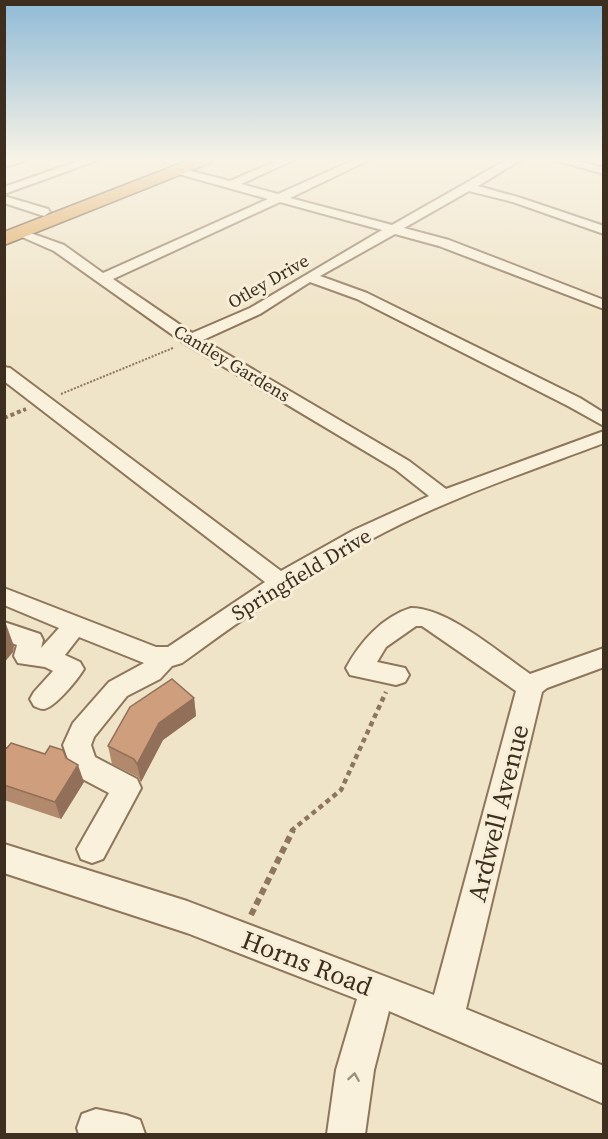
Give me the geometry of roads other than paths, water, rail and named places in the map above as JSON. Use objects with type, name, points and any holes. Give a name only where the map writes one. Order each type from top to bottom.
[{"type":"highway","points":[[9,233],[44,212]]},
{"type":"highway","points":[[9,233],[62,212]]},
{"type":"street","points":[[103,278],[253,212]]},
{"type":"street","points":[[332,212],[444,243],[603,305]]},
{"type":"street","name":"Otley Drive","points":[[191,340],[255,311],[309,277],[424,212]]},
{"type":"street","points":[[552,212],[603,230]]},
{"type":"street","name":"Cantley Gardens","points":[[9,233],[59,248],[191,340],[402,465],[443,497]]},
{"type":"street","points":[[309,277],[362,296],[574,402],[603,421]]},
{"type":"street","points":[[4,372],[280,582]]},
{"type":"street","name":"Springfield Drive","points":[[92,849],[127,788],[83,765],[78,745],[83,731],[118,689],[151,672],[164,658],[173,656],[280,582],[362,536],[443,497],[603,436]]},
{"type":"street","points":[[4,596],[154,657],[164,658]]},
{"type":"street","points":[[389,674],[359,668],[376,641],[411,617],[425,617],[439,624],[530,687],[538,681],[603,657]]},
{"type":"street","points":[[49,658],[75,625]]},
{"type":"street","points":[[4,631],[31,640],[27,656],[49,658],[71,669],[44,699]]},
{"type":"street","name":"Ardwell Avenue","points":[[446,1017],[530,687]]},
{"type":"street","name":"Horns Road","points":[[4,858],[188,917],[241,937],[446,1017],[603,1085]]},
{"type":"street","points":[[346,1134],[355,1070],[377,989]]}]
